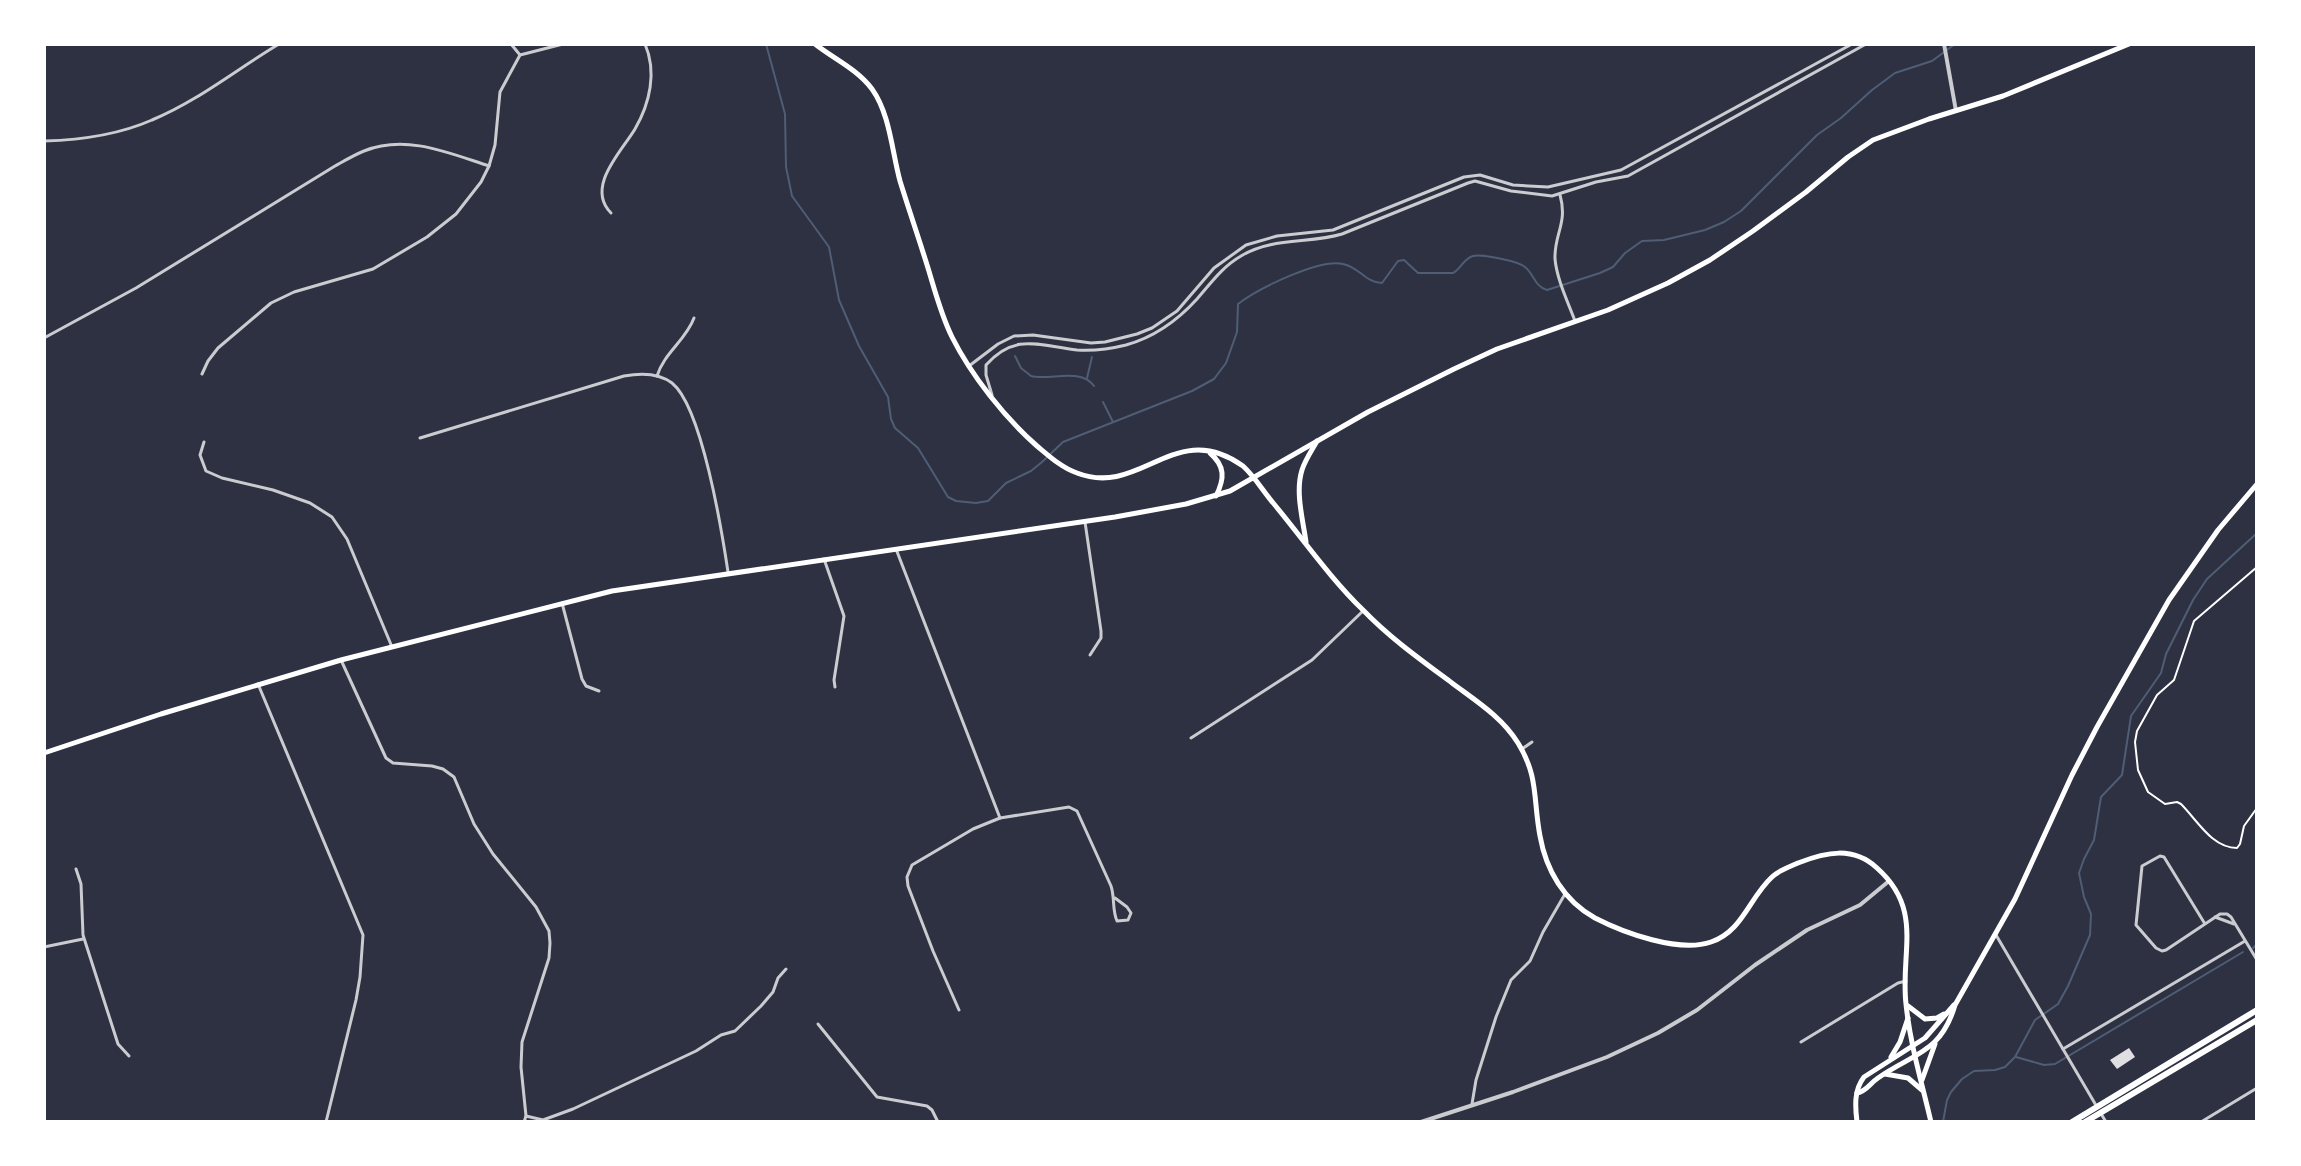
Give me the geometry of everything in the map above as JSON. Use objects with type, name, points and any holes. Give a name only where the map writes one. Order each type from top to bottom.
[{"type":"highway","points":[[2085,1122],[2099,1110],[2257,1010]]},
{"type":"highway","points":[[2072,1122],[2099,1110],[2257,1020]]},
{"type":"main road","points":[[815,44],[858,74],[879,101],[900,182],[945,320],[969,366],[1018,427],[1053,459],[1076,473],[1108,479],[1131,473],[1182,451],[1209,452],[1236,461],[1254,478],[1363,611],[1407,650],[1489,711],[1512,733],[1522,749],[1534,781],[1539,835],[1546,860],[1565,894],[1583,910],[1610,925],[1662,942],[1696,945],[1709,943],[1732,929],[1774,875],[1810,859],[1837,852],[1854,854],[1875,866],[1889,881],[1907,922],[1906,1004],[1931,1122]]},
{"type":"main road","points":[[44,753],[341,660],[612,591],[1085,522],[1216,496],[1254,478],[1368,412],[1497,349],[1620,305],[1668,283],[1710,260],[1806,192],[1863,146],[1885,135],[2003,96],[2129,44]]},
{"type":"main road","points":[[1306,543],[1300,475],[1318,439]]},
{"type":"main road","points":[[1209,452],[1224,472],[1216,496]]},
{"type":"main road","points":[[1921,1081],[1955,1005],[2015,899],[2078,763],[2169,600],[2218,530],[2257,484]]},
{"type":"main road","points":[[1906,1004],[1925,1019],[1945,1014]]},
{"type":"main road","points":[[1857,1122],[1855,1102],[1858,1086],[1864,1077],[1914,1046],[1955,1005]]},
{"type":"main road","points":[[1889,1060],[1900,1042],[1908,1017]]},
{"type":"main road","points":[[1857,1093],[1865,1091],[1884,1074],[1936,1043]]},
{"type":"main road","points":[[1884,1074],[1908,1078],[1923,1091]]},
{"type":"street","points":[[44,141],[88,139],[153,120],[228,78],[279,44]]},
{"type":"street","points":[[511,44],[520,55]]},
{"type":"street","points":[[202,374],[218,348],[271,303],[294,292],[363,273],[427,237],[456,214],[468,201],[489,166],[497,132],[500,92],[520,55],[563,44]]},
{"type":"street","points":[[611,213],[603,198],[606,174],[636,128],[651,90],[651,64],[645,44]]},
{"type":"street","points":[[969,366],[1014,336],[1033,335],[1091,343],[1137,334],[1177,311],[1214,268],[1246,245],[1277,236],[1333,230],[1464,177],[1480,175],[1513,185],[1548,187],[1621,170],[1852,44]]},
{"type":"street","points":[[992,396],[986,365],[1008,348],[1034,343],[1091,350],[1142,340],[1155,335],[1177,319],[1222,270],[1245,253],[1266,245],[1322,239],[1353,230],[1475,181],[1532,194],[1560,195],[1596,182],[1628,176],[1866,44]]},
{"type":"street","points":[[1944,44],[1956,111]]},
{"type":"street","points":[[44,338],[136,288],[366,150],[407,144],[428,146],[489,166]]},
{"type":"street","points":[[1560,195],[1563,218],[1555,257],[1575,321]]},
{"type":"street","points":[[1350,224],[1353,230]]},
{"type":"street","points":[[657,376],[661,364],[686,334],[694,318]]},
{"type":"street","points":[[420,438],[624,376],[657,376],[677,388],[690,408],[716,497],[728,572]]},
{"type":"street","points":[[204,442],[200,455],[206,471],[310,503],[332,517],[347,539],[392,647]]},
{"type":"street","points":[[1085,522],[1101,631],[1101,638],[1090,655]]},
{"type":"street","points":[[896,549],[1000,818]]},
{"type":"street","points":[[824,559],[844,616],[835,687]]},
{"type":"street","points":[[562,603],[582,679],[586,686],[599,691]]},
{"type":"street","points":[[1191,738],[1312,660],[1363,611]]},
{"type":"street","points":[[341,660],[386,758],[393,763],[443,769],[454,777],[486,844],[536,907],[549,931],[549,958],[522,1042],[524,1122]]},
{"type":"street","points":[[258,684],[363,935],[356,1000],[326,1122]]},
{"type":"street","points":[[1522,749],[1532,742]]},
{"type":"street","points":[[959,1010],[908,886],[907,877],[914,864],[973,829],[1000,818],[1063,807],[1074,808],[1115,898],[1117,921],[1128,920],[1131,913],[1115,898]]},
{"type":"street","points":[[2205,924],[2164,857],[2160,856],[2142,866],[2136,925],[2156,948],[2166,950],[2205,924],[2215,917],[2227,914],[2257,960]]},
{"type":"street","points":[[76,869],[81,884],[84,939],[118,1044],[129,1056]]},
{"type":"street","points":[[1421,1122],[1607,1057],[1658,1033],[1697,1010],[1807,930],[1860,905],[1889,881]]},
{"type":"street","points":[[1472,1105],[1476,1080],[1511,980],[1530,961],[1565,894]]},
{"type":"street","points":[[1996,935],[2106,1122]]},
{"type":"street","points":[[44,947],[84,939]]},
{"type":"street","points":[[2065,1052],[2245,941]]},
{"type":"street","points":[[526,1116],[543,1120],[573,1109],[696,1051],[721,1035],[735,1031],[773,992],[778,978],[786,969]]},
{"type":"street","points":[[1801,1042],[1906,981]]},
{"type":"street","points":[[818,1024],[877,1097],[923,1105],[932,1110],[938,1122]]},
{"type":"street","points":[[2201,1122],[2257,1088]]},
{"type":"path","points":[[2257,567],[2194,621],[2174,680],[2157,695],[2137,731],[2135,742],[2138,770],[2148,792],[2165,804],[2181,804],[2211,837],[2227,848],[2237,848],[2240,844],[2244,826],[2257,808]]},
{"type":"building","points":[[2129,1048],[2135,1057],[2117,1069],[2110,1060]]},
{"type":"waterway","points":[[766,44],[785,114],[786,167],[792,196],[829,247],[839,300],[859,346],[888,397],[895,428],[918,448],[948,497],[976,503],[988,501],[1006,483],[1031,471],[1063,442],[1192,391],[1214,379],[1226,363],[1237,332],[1238,304],[1274,283],[1333,263],[1349,266],[1382,283],[1398,261],[1404,260],[1418,273],[1453,273],[1473,256],[1500,258],[1521,265],[1539,286],[1547,290],[1600,273],[1613,267],[1625,253],[1642,241],[1664,240],[1724,222],[1741,211],[1817,135],[1872,90],[1895,73],[1932,61],[1955,44]]},
{"type":"waterway","points":[[1015,356],[1021,368],[1031,376],[1081,377],[1094,386]]},
{"type":"waterway","points":[[1087,378],[1092,357]]},
{"type":"waterway","points":[[1103,402],[1113,422]]},
{"type":"waterway","points":[[1943,1122],[1947,1100],[1962,1079],[1974,1071],[2005,1067],[2015,1057],[2035,1020],[2058,1004],[2068,986],[2090,935],[2091,914],[2079,873],[2094,840],[2101,797],[2122,775],[2131,716],[2161,673],[2166,654],[2207,579],[2257,533]]},
{"type":"waterway","points":[[2253,948],[2257,944]]},
{"type":"waterway","points":[[2016,1057],[2044,1065],[2055,1064],[2243,952]]}]
